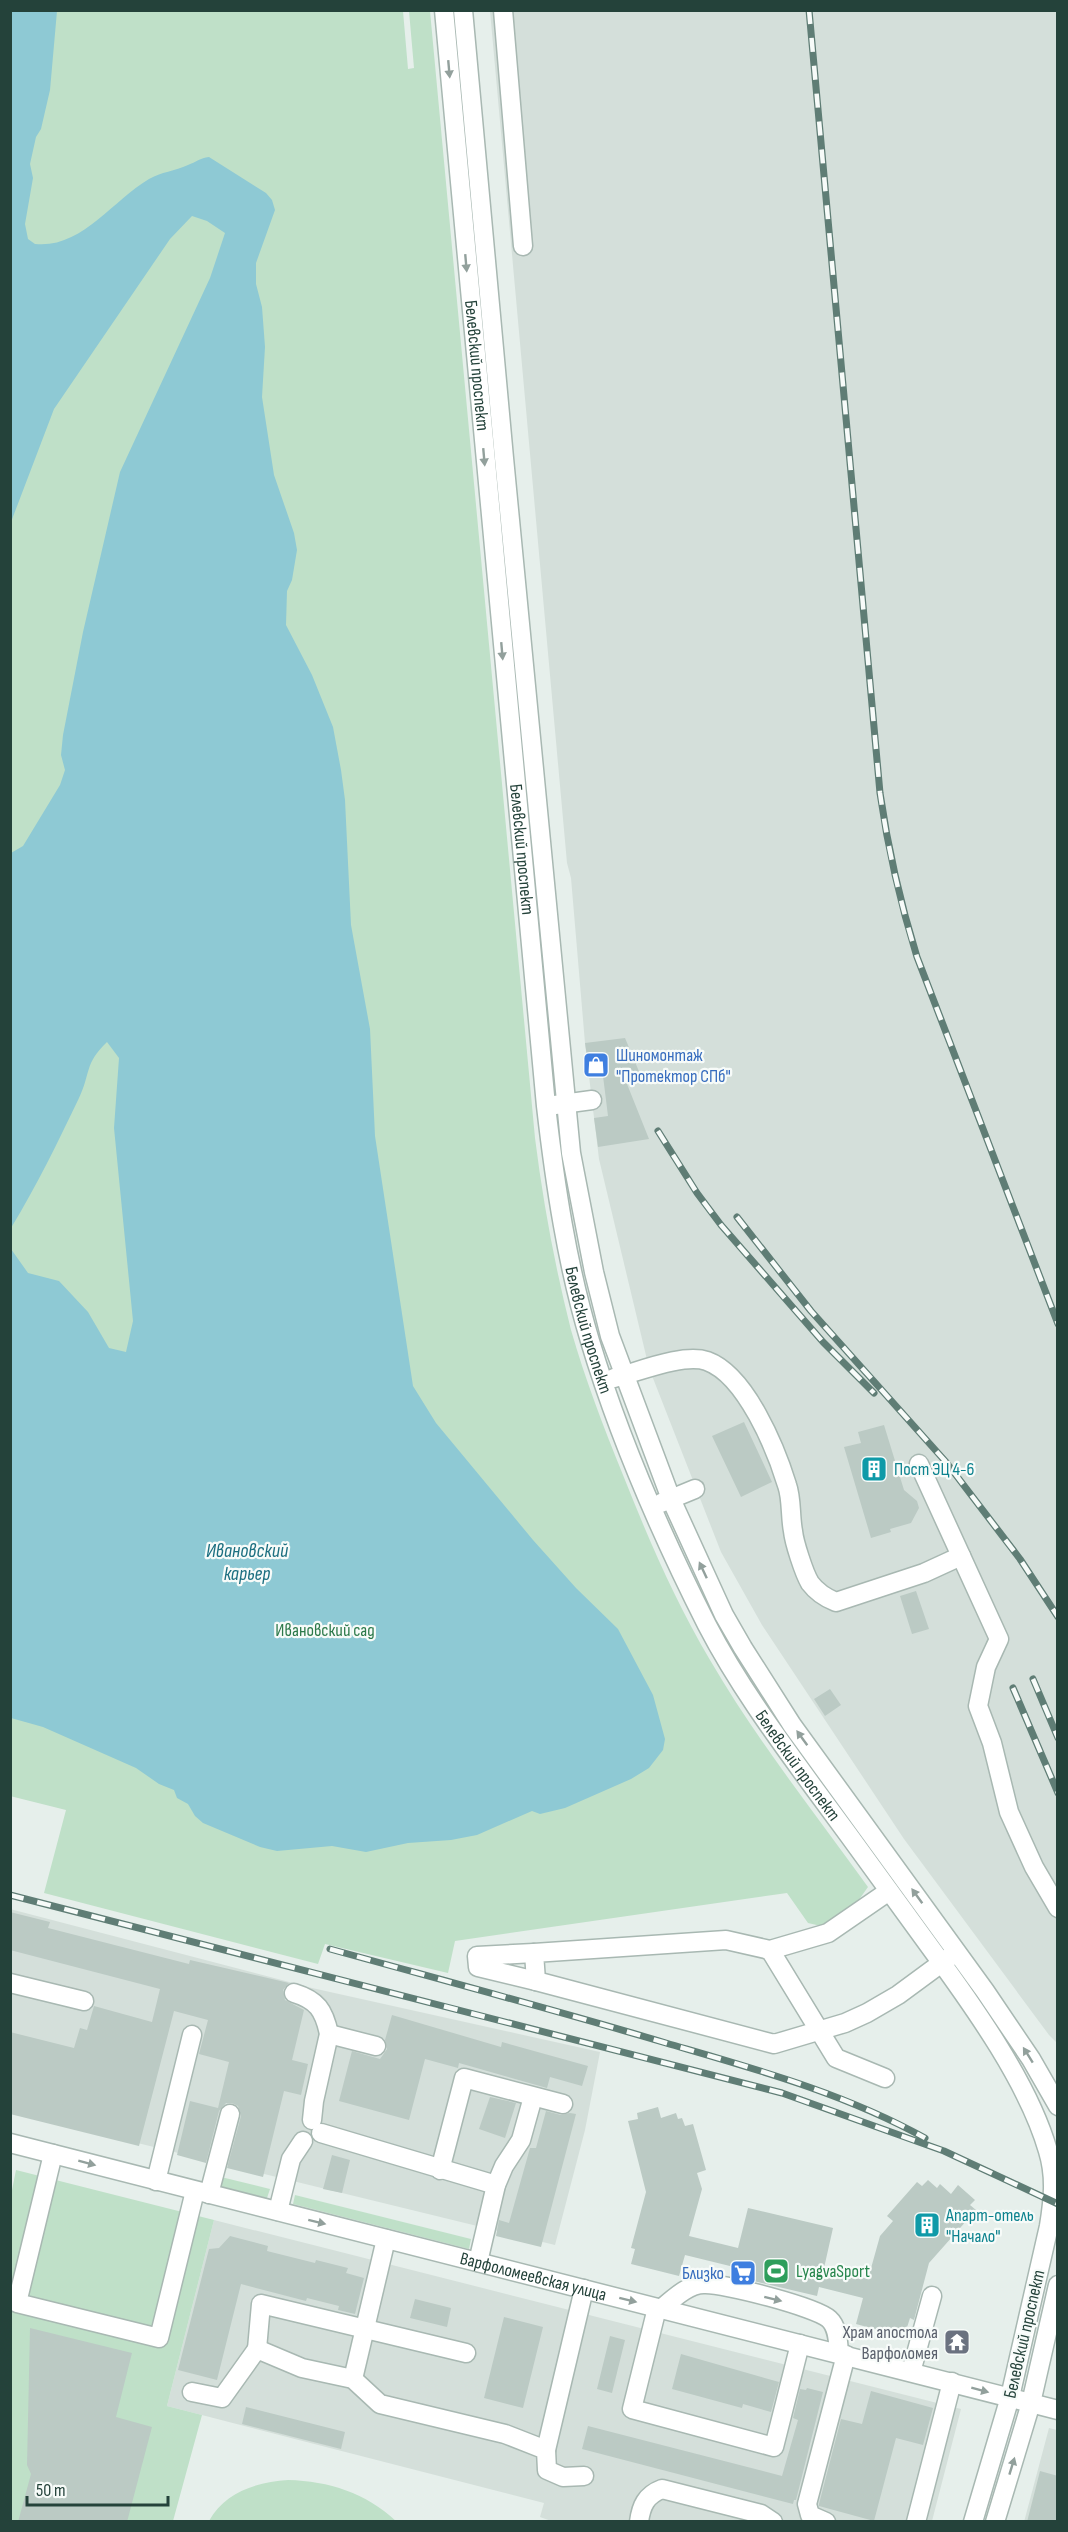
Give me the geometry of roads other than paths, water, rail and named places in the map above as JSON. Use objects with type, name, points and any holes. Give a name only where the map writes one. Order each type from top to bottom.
[{"type":"street","name":"Белевский проспект","points":[[444,10],[546,1106],[555,1179],[589,1338],[651,1507],[725,1659],[776,1736],[969,2001],[1039,2124],[1055,2177],[1049,2226],[1010,2397],[973,2522]]},
{"type":"street","name":"Белевский проспект","points":[[463,10],[571,1153],[594,1272],[610,1336],[623,1376],[671,1499],[724,1615],[792,1725],[958,1952],[1015,2034],[1058,2106]]},
{"type":"street","points":[[503,10],[523,246]]},
{"type":"street","points":[[546,1106],[592,1100]]},
{"type":"street","points":[[603,1381],[685,1359],[707,1361],[723,1372],[751,1402],[769,1437],[788,1487],[793,1533],[810,1582],[826,1598],[836,1602],[924,1573],[961,1556]]},
{"type":"street","points":[[919,1464],[999,1639],[986,1667],[978,1706],[992,1743],[1009,1812],[1034,1867],[1058,1908]]},
{"type":"street","points":[[651,1507],[695,1489]]},
{"type":"street","points":[[889,1891],[828,1933],[770,1950],[726,1940],[477,1956],[478,1967],[774,2044],[845,2023],[867,2013],[898,1995],[958,1952]]},
{"type":"street","points":[[770,1950],[836,2058],[885,2078]]},
{"type":"street","points":[[534,1953],[536,1981]]},
{"type":"street","points":[[10,1983],[84,2001]]},
{"type":"street","points":[[278,2211],[291,2159],[303,2141],[316,2141],[314,2101],[329,2034],[327,2023],[314,2000],[294,1992]]},
{"type":"street","points":[[329,2034],[376,2046]]},
{"type":"street","points":[[156,2181],[192,2035]]},
{"type":"street","points":[[440,2170],[464,2078],[563,2104]]},
{"type":"street","points":[[478,2262],[496,2185],[504,2166],[521,2140],[533,2097]]},
{"type":"street","points":[[53,2154],[17,2303],[159,2338],[202,2192],[230,2114]]},
{"type":"street","points":[[317,2126],[440,2170],[496,2185]]},
{"type":"street","name":"Варфоломеевская улица","points":[[10,2143],[1058,2410]]},
{"type":"street","points":[[353,2379],[386,2239]]},
{"type":"street","points":[[800,2344],[774,2447],[632,2409],[659,2308],[682,2291],[703,2283],[814,2309],[830,2319],[842,2354],[807,2504],[810,2515],[826,2522]]},
{"type":"street","name":"Белевский проспект","points":[[995,2522],[1031,2403],[1058,2285]]},
{"type":"street","points":[[584,2289],[546,2450],[547,2470],[563,2477],[584,2476]]},
{"type":"street","points":[[912,2372],[932,2296]]},
{"type":"street","points":[[192,2392],[222,2398],[257,2349],[261,2304],[466,2353]]},
{"type":"street","points":[[257,2349],[302,2368],[353,2379],[380,2404],[505,2434],[546,2450]]},
{"type":"street","points":[[916,2522],[952,2382]]},
{"type":"street","points":[[639,2522],[645,2501],[652,2493],[662,2489],[761,2514],[772,2522]]},
{"type":"water","name":"Ивановский карьер","points":[[11,11],[57,11],[50,90],[30,164],[33,178],[25,224],[28,239],[35,244],[52,244],[67,239],[95,222],[149,179],[209,157],[266,193],[272,200],[275,210],[256,263],[256,284],[262,307],[265,347],[262,397],[274,475],[294,533],[297,550],[292,580],[287,591],[286,625],[312,675],[333,727],[341,770],[345,800],[351,925],[370,1029],[375,1136],[413,1386],[436,1423],[533,1540],[576,1588],[618,1629],[653,1695],[665,1739],[663,1750],[649,1768],[631,1779],[565,1808],[540,1814],[532,1811],[477,1835],[451,1840],[408,1843],[366,1852],[332,1846],[277,1851],[260,1847],[203,1823],[195,1816],[188,1804],[177,1798],[174,1790],[159,1784],[136,1768],[43,1727],[11,1718],[11,1249],[28,1273],[59,1281],[88,1312],[109,1348],[126,1352],[133,1321],[114,1128],[119,1058],[107,1042],[91,1063],[83,1089],[63,1131],[11,1228],[11,853],[23,846],[60,785],[65,770],[61,755],[63,735],[83,632],[120,472],[210,278],[225,233],[207,221],[192,216],[170,239],[54,409],[11,522]]},
{"type":"railway","points":[[809,10],[880,793],[887,835],[900,896],[917,957],[1058,1324]]},
{"type":"railway","points":[[658,1131],[697,1193],[721,1225],[823,1342],[874,1393]]},
{"type":"railway","points":[[737,1217],[811,1311],[946,1462],[1020,1559],[1058,1617]]},
{"type":"railway","points":[[1033,1679],[1058,1738]]},
{"type":"railway","points":[[1013,1688],[1058,1793]]},
{"type":"railway","points":[[10,1895],[782,2093],[944,2151],[1058,2204]]},
{"type":"railway","points":[[330,1949],[582,2019],[798,2083],[863,2108],[925,2138]]},
{"type":"place","name":"Шиномонтаж \"Протектор СПб\"","points":[[596,1065]]},
{"type":"place","name":"Пост ЭЦ 4-6","points":[[874,1469]]},
{"type":"place","name":"Апарт-отель \"Начало\"","points":[[927,2225]]},
{"type":"place","name":"LyagvaSport","points":[[776,2271]]},
{"type":"place","name":"Близко","points":[[743,2273]]},
{"type":"place","name":"Храм апостола Варфоломея","points":[[957,2342]]},
{"type":"park label","name":"Ивановский сад","points":[[325,1630]]}]
